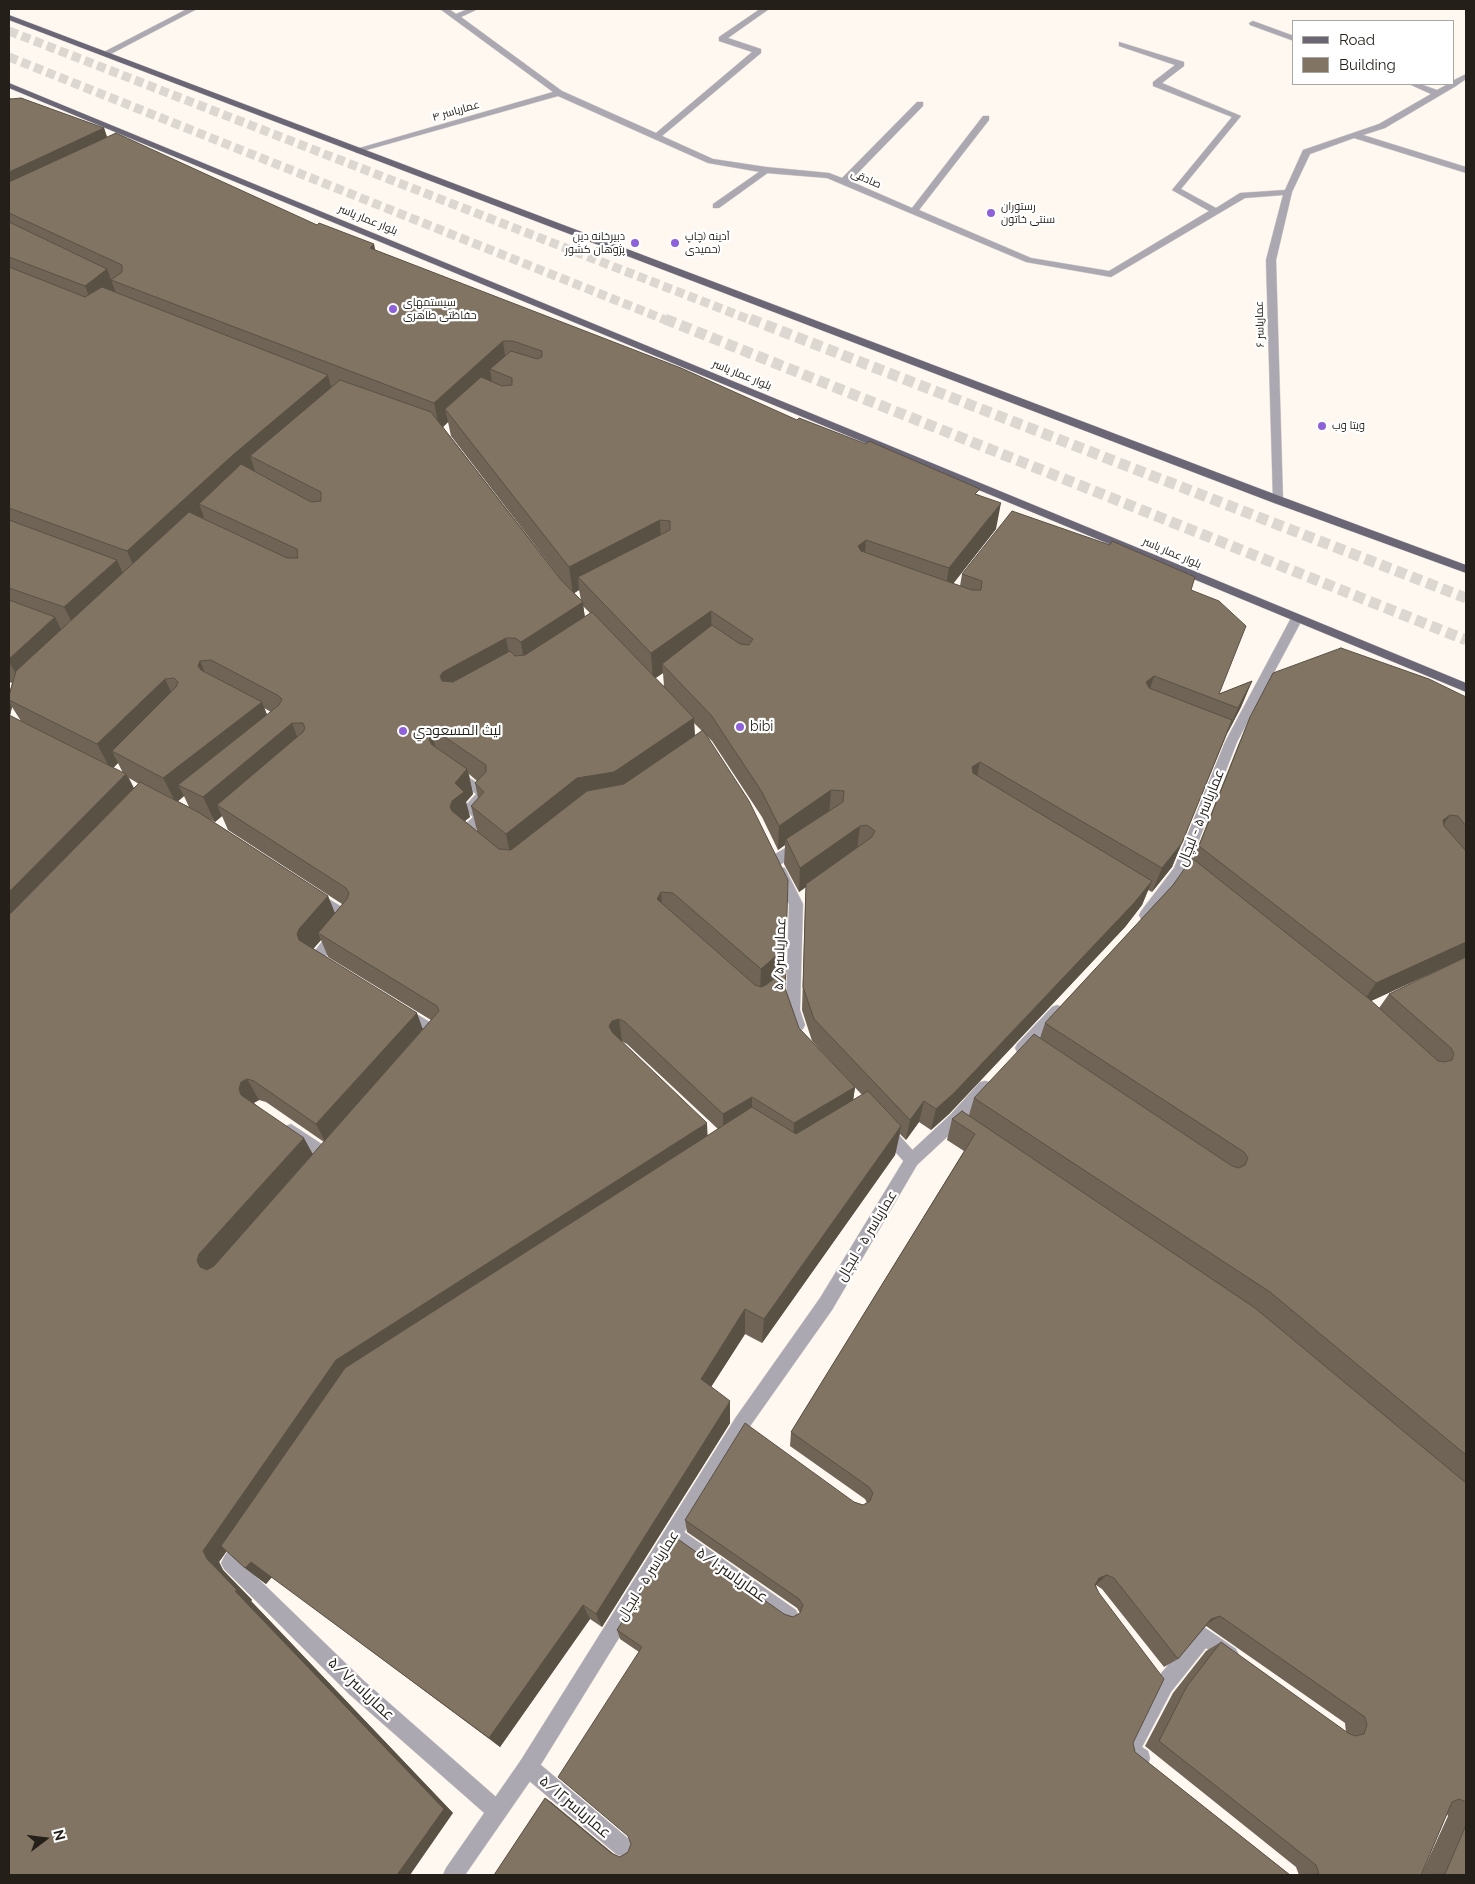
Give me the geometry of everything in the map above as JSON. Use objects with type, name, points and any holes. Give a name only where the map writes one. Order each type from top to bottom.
[{"type":"main road","points":[[9,18],[1278,500],[1466,569]]},
{"type":"main road","name":"بلوار عمار یاسر","points":[[9,84],[147,145],[1021,508],[1297,618],[1466,688]]},
{"type":"street","points":[[104,54],[193,9]]},
{"type":"street","name":"صادقی","points":[[444,9],[559,94],[711,162],[766,170],[830,176],[1029,260],[1111,274],[1243,195],[1288,192]]},
{"type":"street","points":[[455,17],[474,9]]},
{"type":"street","points":[[656,137],[758,51],[722,39],[765,9]]},
{"type":"street","points":[[1253,23],[1292,38]]},
{"type":"street","points":[[1122,44],[1181,64],[1156,84],[1237,116],[1176,190],[1217,212]]},
{"type":"street","points":[[1416,85],[1437,93]]},
{"type":"street","points":[[1356,136],[1382,126],[1450,85]]},
{"type":"street","name":"عماریاسر ۴","points":[[359,151],[559,94]]},
{"type":"street","points":[[844,182],[920,104]]},
{"type":"street","points":[[913,212],[986,118]]},
{"type":"street","points":[[1356,136],[1466,170]]},
{"type":"street","name":"عماریاسر ۶","points":[[1278,500],[1271,260],[1288,192],[1306,152],[1356,136]]},
{"type":"street","points":[[716,206],[766,170]]},
{"type":"street","name":"عماریاسر ۵ - لبچال","points":[[1137,925],[1152,901],[1184,874],[1227,740],[1297,618]]},
{"type":"street","points":[[443,765],[485,794],[470,808],[482,817],[465,831],[480,843]]},
{"type":"street","name":"عماریاسر۵/۵","points":[[767,846],[800,901],[793,1010],[802,1036]]},
{"type":"street","points":[[308,891],[349,918],[316,958],[341,973]]},
{"type":"street","points":[[780,985],[794,974]]},
{"type":"street","points":[[1012,1059],[1065,1003]]},
{"type":"street","points":[[390,1004],[438,1034],[426,1049]]},
{"type":"street","points":[[1025,1045],[1041,1056]]},
{"type":"street","name":"عماریاسر ۵ - لبچال","points":[[453,1875],[528,1767],[742,1423],[826,1304],[912,1160],[955,1120],[992,1079]]},
{"type":"street","points":[[955,1120],[972,1131]]},
{"type":"street","points":[[879,1124],[912,1160]]},
{"type":"street","points":[[283,1125],[329,1157]]},
{"type":"street","points":[[742,1423],[757,1434]]},
{"type":"street","name":"عماریاسر۵/۷","points":[[252,1531],[230,1563],[356,1687],[497,1810]]},
{"type":"street","name":"عماریاسر۵/۱۰","points":[[674,1534],[790,1616]]},
{"type":"street","points":[[1154,1768],[1131,1750],[1158,1678],[1204,1636],[1243,1664]]},
{"type":"street","name":"عماریاسر۵/۱۲","points":[[528,1767],[622,1847]]},
{"type":"lane","points":[[775,861],[812,836]]},
{"type":"building","points":[[9,98],[21,98],[104,128],[9,172]]},
{"type":"building","points":[[116,133],[317,225],[319,223],[374,244],[370,248],[681,368],[797,420],[799,418],[866,444],[869,441],[980,489],[975,494],[1001,503],[949,568],[866,540],[858,546],[861,551],[972,590],[981,590],[982,581],[962,574],[1012,511],[1110,545],[1112,541],[1195,577],[1191,590],[1219,601],[1246,626],[1219,694],[1252,681],[1238,708],[1154,676],[1146,682],[1149,688],[1232,720],[1182,843],[1162,868],[980,762],[972,767],[973,773],[1152,881],[1134,903],[954,1093],[936,1109],[924,1101],[910,1120],[814,1019],[803,987],[806,884],[872,837],[875,831],[867,825],[860,826],[800,868],[786,839],[843,802],[844,791],[831,790],[779,826],[762,792],[711,715],[662,664],[712,625],[740,644],[749,645],[753,639],[711,611],[651,653],[578,577],[670,530],[670,521],[660,520],[569,567],[445,409],[481,377],[502,386],[512,385],[512,378],[490,369],[511,351],[537,359],[542,357],[542,351],[513,341],[503,341],[434,403],[111,280],[122,272],[122,265],[9,213],[9,182]]},
{"type":"building","points":[[9,222],[107,269],[85,286],[9,257]]},
{"type":"building","points":[[9,267],[85,297],[102,287],[328,375],[234,454],[127,551],[9,508]]},
{"type":"building","points":[[340,380],[431,412],[561,580],[583,602],[521,642],[515,638],[506,638],[443,672],[440,676],[442,681],[453,682],[510,651],[515,656],[525,655],[592,612],[694,718],[614,772],[577,778],[506,834],[471,806],[484,792],[475,783],[486,772],[486,765],[442,735],[432,735],[429,738],[431,744],[467,769],[455,783],[464,792],[452,801],[450,807],[452,811],[499,849],[511,850],[587,791],[624,784],[703,730],[749,801],[788,880],[786,947],[761,969],[673,893],[661,892],[657,899],[755,985],[761,987],[766,985],[786,969],[785,988],[799,1028],[855,1087],[794,1123],[752,1097],[723,1114],[625,1022],[619,1019],[612,1021],[609,1026],[612,1032],[707,1123],[336,1360],[203,1551],[207,1559],[237,1590],[235,1591],[444,1809],[397,1875],[9,1875],[9,915],[140,782],[198,812],[328,896],[299,929],[297,934],[299,940],[417,1013],[316,1124],[254,1081],[247,1079],[241,1082],[239,1089],[241,1095],[304,1138],[199,1254],[197,1261],[200,1267],[207,1270],[214,1266],[439,1011],[437,1006],[318,933],[347,899],[349,893],[346,888],[217,805],[303,732],[305,728],[303,723],[292,723],[203,797],[178,785],[279,705],[282,699],[279,696],[211,660],[200,661],[198,666],[201,670],[262,702],[163,778],[112,751],[176,687],[178,682],[174,678],[165,679],[97,744],[9,700],[9,696],[16,671],[189,512],[287,558],[298,558],[297,549],[199,504],[241,464],[311,502],[321,501],[321,492],[250,456]]},
{"type":"building","points":[[9,520],[117,560],[64,607],[9,588]]},
{"type":"building","points":[[9,600],[55,617],[9,659]]},
{"type":"building","points":[[1341,648],[1429,679],[1466,697],[1466,826],[1458,816],[1450,815],[1443,820],[1444,826],[1466,851],[1466,942],[1376,983],[1199,846],[1250,717],[1273,673]]},
{"type":"building","points":[[9,715],[126,774],[9,892]]},
{"type":"building","points":[[1192,858],[1368,998],[1438,1061],[1452,1060],[1454,1054],[1451,1048],[1389,994],[1466,957],[1466,1455],[1270,1292],[974,1098],[1034,1034],[1232,1166],[1239,1168],[1245,1165],[1248,1158],[1244,1152],[1045,1023],[1173,885]]},
{"type":"building","points":[[868,1091],[901,1126],[764,1319],[745,1309],[701,1379],[730,1401],[596,1614],[583,1605],[489,1738],[251,1562],[245,1568],[221,1546],[345,1368],[752,1107],[796,1134]]},
{"type":"building","points":[[962,1111],[1255,1308],[1466,1483],[1466,1802],[1459,1799],[1452,1802],[1421,1875],[1290,1875],[494,1875],[545,1798],[611,1853],[620,1857],[628,1852],[631,1844],[628,1836],[558,1777],[642,1647],[617,1630],[675,1537],[784,1614],[793,1617],[800,1613],[803,1605],[799,1599],[685,1520],[745,1423],[854,1502],[863,1505],[870,1501],[873,1493],[869,1487],[791,1432],[975,1134],[952,1119]],"holes":[[[1107,1575],[1114,1578],[1178,1659],[1211,1619],[1220,1616],[1365,1717],[1367,1725],[1364,1734],[1355,1736],[1348,1733],[1221,1642],[1187,1686],[1159,1741],[1316,1865],[1319,1874],[1290,1875],[1135,1752],[1133,1743],[1164,1679],[1099,1593],[1095,1585],[1099,1578]]]},
{"type":"building","points":[[1466,1825],[1466,1875],[1421,1875],[1445,1874]]},
{"type":"tunnel","points":[[9,31],[753,321]]},
{"type":"tunnel","points":[[9,57],[668,321]]},
{"type":"tunnel","points":[[665,319],[1466,640]]},
{"type":"tunnel","points":[[750,319],[1466,598]]},
{"type":"place","name":"رستوران سنتی خاتون","points":[[991,213]]},
{"type":"place","name":"دبیرخانه دین پژوهان کشور","points":[[635,243]]},
{"type":"place","name":"آدینه (چاپ حمیدی)","points":[[675,243]]},
{"type":"place","name":"سیستمهای حفاظتی طاهری","points":[[393,309]]},
{"type":"place","name":"ویتا وب","points":[[1322,426]]},
{"type":"place","name":"bibi","points":[[740,727]]},
{"type":"place","name":"ليث المسعودي","points":[[403,731]]}]
